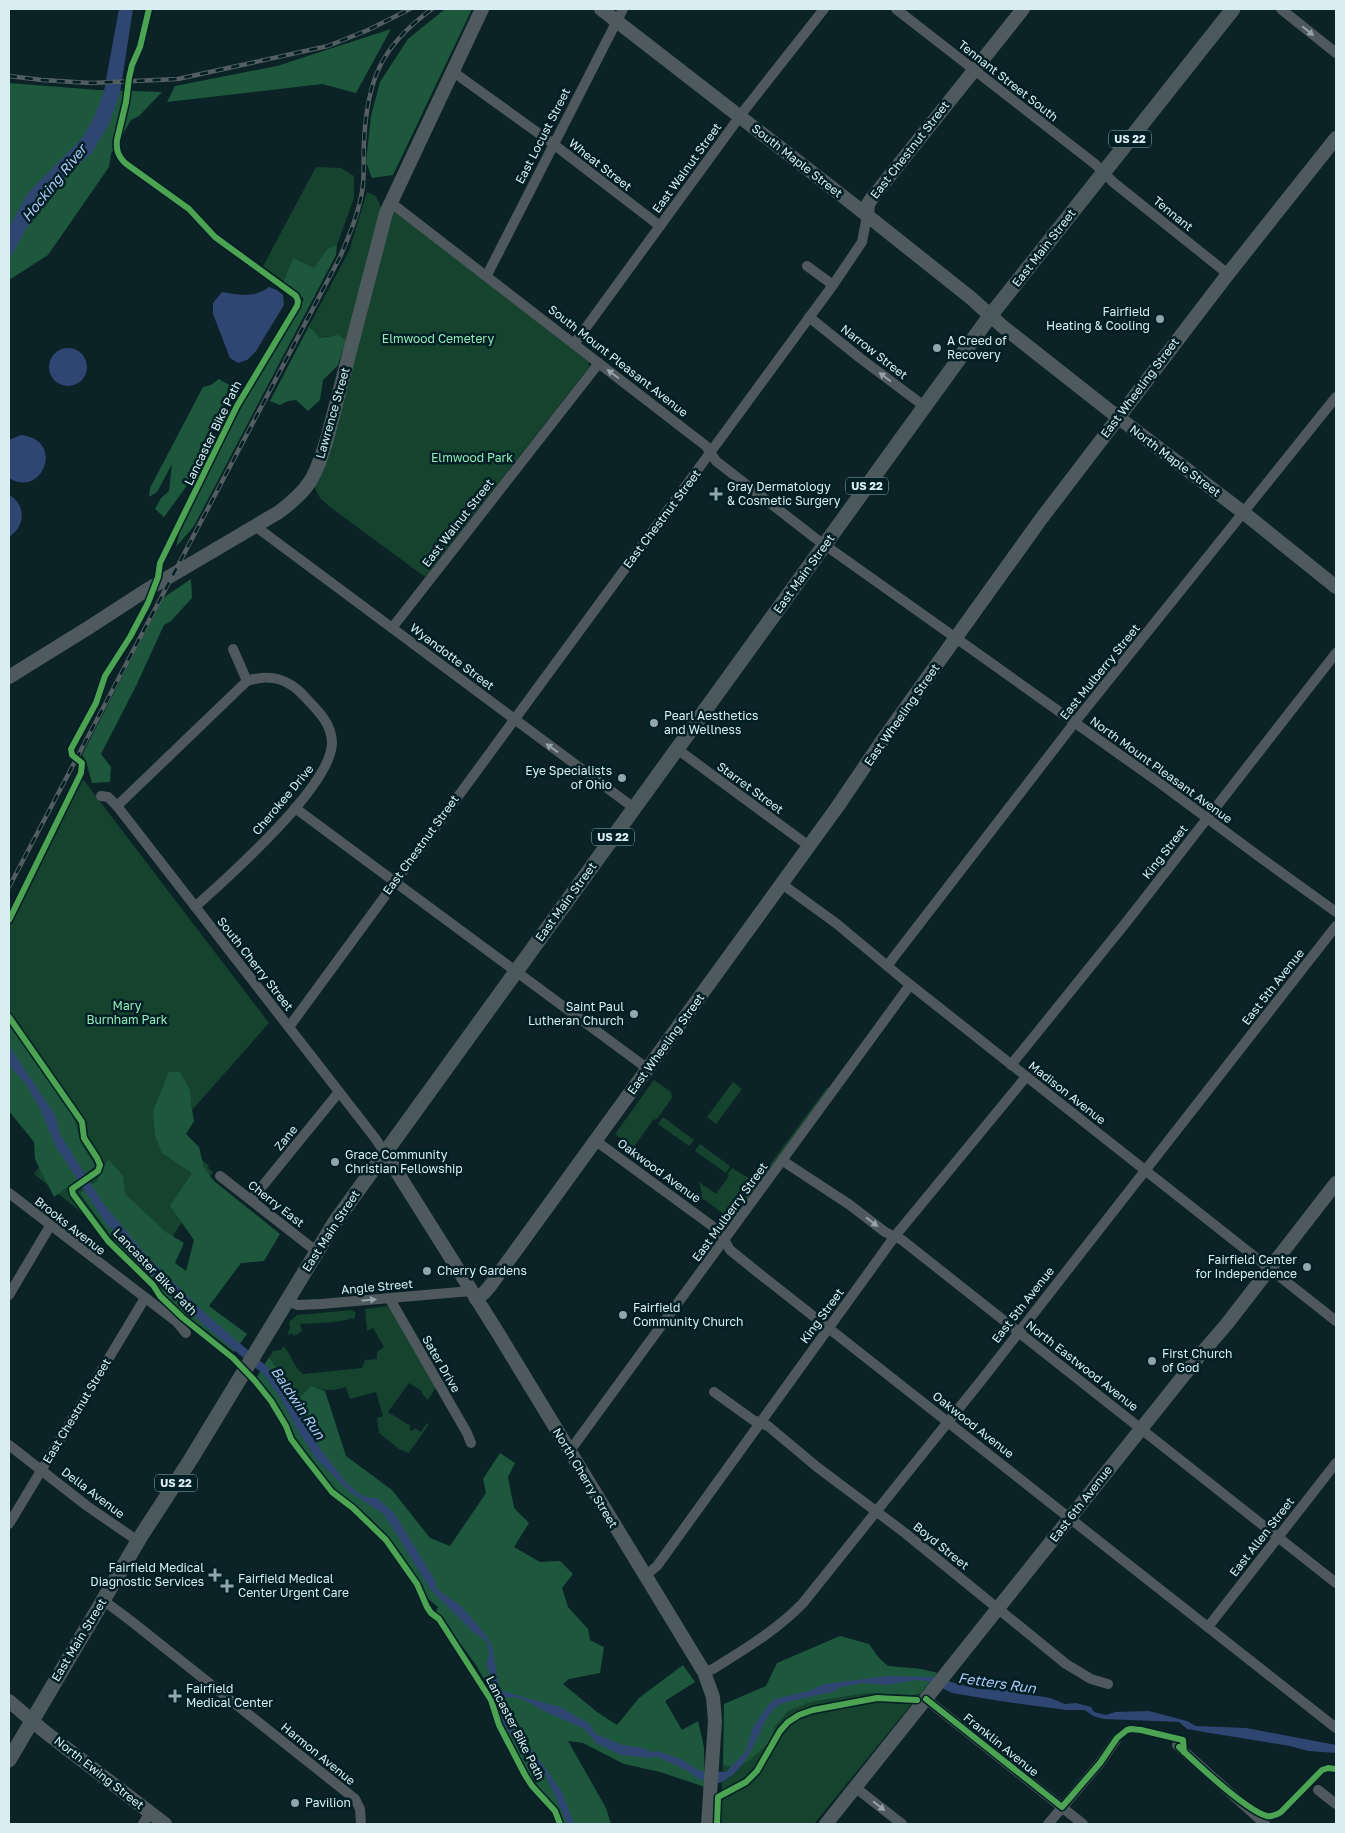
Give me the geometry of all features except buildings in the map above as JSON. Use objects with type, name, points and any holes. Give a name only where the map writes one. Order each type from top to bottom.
[{"type":"main road","name":"East Main Street","points":[[9,1760],[33,1721],[62,1667],[138,1541],[242,1376],[316,1251],[990,316],[1233,9]]},
{"type":"street","name":"Lawrence Street","points":[[9,677],[143,592],[294,501],[310,483],[318,467],[334,412],[386,213],[482,9]]},
{"type":"street","name":"South Maple Street","points":[[601,9],[619,14],[740,116],[971,298],[990,316]]},
{"type":"street","name":"East Walnut Street","points":[[574,344],[740,116],[824,9]]},
{"type":"street","name":"Tennant Street South","points":[[896,9],[1104,173]]},
{"type":"street","name":"East Chestnut Street","points":[[289,1028],[394,881],[833,285],[862,242],[868,204],[872,198],[1023,9]]},
{"type":"street","points":[[1281,9],[1336,52]]},
{"type":"street","name":"East Locust Street","points":[[486,275],[619,14]]},
{"type":"street","name":"Wheat Street","points":[[452,71],[552,143],[660,226]]},
{"type":"street","name":"East Wheeling Street","points":[[473,1295],[484,1293],[490,1286],[782,884],[1036,526],[1117,417],[1336,138]]},
{"type":"street","name":"Tennant","points":[[1104,173],[1228,274]]},
{"type":"street","name":"South Mount Pleasant Avenue","points":[[390,202],[706,446],[716,461],[824,545]]},
{"type":"street","points":[[807,266],[833,285]]},
{"type":"street","name":"North Maple Street","points":[[990,316],[1336,586]]},
{"type":"street","name":"Narrow Street","points":[[809,317],[924,406]]},
{"type":"street","name":"East Walnut Street","points":[[392,628],[599,363]]},
{"type":"street","name":"East Mulberry Street","points":[[887,966],[1075,722],[1336,397]]},
{"type":"street","name":"Wyandotte Street","points":[[255,526],[634,808]]},
{"type":"street","name":"North Mount Pleasant Avenue","points":[[824,545],[1075,722],[1336,912]]},
{"type":"street","points":[[117,806],[247,681],[233,649]]},
{"type":"street","name":"King Street","points":[[1011,1065],[1336,653]]},
{"type":"street","name":"Cherokee Drive","points":[[195,907],[240,867],[295,808],[328,763],[332,744],[328,726],[321,714],[300,691],[288,682],[276,677],[257,678],[247,681]]},
{"type":"street","name":"Starret Street","points":[[677,749],[809,846]]},
{"type":"street","name":"South Cherry Street","points":[[101,796],[108,797],[117,806],[385,1153]]},
{"type":"street","points":[[295,808],[648,1068]]},
{"type":"street","name":"Madison Avenue","points":[[782,884],[837,924],[910,985],[1336,1321]]},
{"type":"street","name":"East 5th Avenue","points":[[704,1672],[713,1669],[753,1644],[788,1618],[825,1577],[1336,926]]},
{"type":"street","name":"East Mulberry Street","points":[[569,1452],[910,985]]},
{"type":"street","name":"King Street","points":[[646,1575],[657,1566],[895,1236],[1026,1077]]},
{"type":"street","name":"Zane","points":[[251,1200],[339,1092]]},
{"type":"street","name":"Oakwood Avenue","points":[[596,1141],[719,1231],[730,1250],[1336,1728]]},
{"type":"street","name":"North Cherry Street","points":[[385,1153],[704,1672],[710,1685],[715,1710],[708,1824]]},
{"type":"street","name":"North Eastwood Avenue","points":[[783,1161],[850,1204],[885,1232],[902,1240],[1336,1583]]},
{"type":"street","name":"Cherry East","points":[[220,1176],[316,1251]]},
{"type":"street","name":"East 6th Avenue","points":[[826,1824],[1269,1270],[1336,1183]]},
{"type":"street","name":"Brooks Avenue","points":[[9,1193],[182,1326],[186,1333]]},
{"type":"street","points":[[9,1295],[50,1226]]},
{"type":"street","name":"Angle Street","points":[[286,1301],[298,1305],[390,1298],[473,1295]]},
{"type":"street","name":"East Chestnut Street","points":[[9,1524],[145,1298]]},
{"type":"street","name":"Sater Drive","points":[[390,1298],[471,1443]]},
{"type":"street","name":"Boyd Street","points":[[714,1392],[759,1424],[768,1426],[1075,1671],[1091,1679],[1108,1684]]},
{"type":"street","name":"Della Avenue","points":[[9,1445],[87,1506],[138,1541]]},
{"type":"street","name":"East Allen Street","points":[[1208,1627],[1336,1463]]},
{"type":"street","name":"Harmon Avenue","points":[[103,1600],[355,1799],[360,1809],[361,1824]]},
{"type":"street","name":"Franklin Avenue","points":[[929,1696],[1083,1824]]},
{"type":"street","name":"North Ewing Street","points":[[9,1701],[165,1824]]},
{"type":"street","points":[[1048,1824],[1100,1764],[1116,1740]]},
{"type":"street","points":[[1177,1745],[1265,1824]]},
{"type":"street","points":[[856,1788],[902,1824]]},
{"type":"street","points":[[1318,1790],[1336,1804]]},
{"type":"street","points":[[143,1824],[150,1812]]},
{"type":"green space","points":[[445,9],[472,9],[393,175],[372,178],[366,162],[371,116],[380,82],[408,39]]},
{"type":"green space","points":[[391,29],[356,93],[322,84],[167,102],[175,86],[277,66]]},
{"type":"green space","points":[[9,83],[99,90],[162,92],[139,116],[131,120],[111,154],[109,167],[48,255],[9,280]]},
{"type":"green space","points":[[316,167],[341,168],[354,176],[354,198],[337,245],[328,248],[314,269],[293,258],[283,282],[262,268]]},
{"type":"green space","points":[[367,192],[376,196],[381,207],[346,340],[329,336],[320,338],[309,326],[349,251]]},
{"type":"green space","name":"Elmwood Cemetery","points":[[394,212],[589,362],[590,366],[425,577],[330,507],[320,498],[315,488],[389,221]]},
{"type":"green space","points":[[337,245],[336,255],[194,526],[176,547],[183,518],[249,392],[304,299],[283,282],[293,258],[314,268],[328,248]]},
{"type":"green space","points":[[309,326],[320,338],[338,335],[346,340],[338,365],[323,380],[320,400],[308,411],[296,400],[280,405],[270,401]]},
{"type":"green space","points":[[219,379],[231,386],[231,398],[186,487],[164,517],[155,509],[161,498],[169,491],[172,464],[157,492],[149,497],[150,488],[203,387],[211,385]]},
{"type":"green space","points":[[191,579],[192,598],[171,621],[164,625],[136,686],[101,754],[111,767],[110,782],[92,783],[86,761],[82,755],[163,598]]},
{"type":"green space","name":"Mary Burnham Park","points":[[82,778],[269,1023],[171,1134],[209,1166],[208,1168],[213,1172],[152,1270],[34,1174],[52,1150],[9,1031],[9,913]]},
{"type":"green space","points":[[9,1025],[73,1116],[81,1143],[95,1166],[54,1197],[35,1159],[34,1142],[9,1111]]},
{"type":"green space","points":[[169,1072],[180,1072],[190,1090],[194,1121],[186,1134],[199,1147],[204,1168],[214,1181],[280,1234],[264,1261],[241,1263],[209,1306],[247,1334],[234,1352],[171,1304],[148,1274],[124,1253],[80,1193],[97,1181],[108,1159],[123,1176],[125,1194],[166,1232],[184,1243],[175,1263],[186,1271],[194,1240],[170,1206],[192,1173],[162,1153],[155,1136],[153,1111]]},
{"type":"green space","points":[[654,1080],[671,1092],[672,1098],[633,1148],[615,1134]]},
{"type":"green space","points":[[733,1082],[742,1089],[716,1124],[707,1117]]},
{"type":"green space","points":[[828,1086],[828,1089],[728,1227],[726,1224]]},
{"type":"green space","points":[[663,1117],[694,1140],[689,1146],[658,1124]]},
{"type":"green space","points":[[700,1144],[730,1166],[726,1173],[695,1151]]},
{"type":"green space","points":[[732,1168],[755,1182],[729,1218],[701,1197],[699,1182],[716,1194],[729,1176],[727,1174]]},
{"type":"green space","points":[[389,1306],[436,1387],[428,1400],[422,1394],[422,1391],[409,1383],[388,1412],[411,1426],[409,1429],[412,1431],[415,1428],[421,1432],[427,1423],[429,1424],[409,1453],[399,1449],[379,1433],[377,1418],[383,1416],[376,1392],[350,1399],[346,1387],[328,1390],[311,1386],[297,1402],[269,1358],[273,1351],[281,1350],[283,1346],[303,1374],[362,1368],[365,1360],[377,1359],[377,1352],[384,1347],[373,1328],[367,1331],[365,1309]]},
{"type":"green space","points":[[352,1310],[356,1313],[354,1319],[300,1324],[302,1331],[294,1336],[292,1333],[287,1336],[290,1328],[289,1322],[297,1315]]},
{"type":"green space","points":[[269,1357],[297,1401],[311,1386],[325,1391],[346,1456],[392,1490],[430,1538],[450,1546],[486,1493],[483,1479],[500,1453],[515,1463],[508,1477],[514,1508],[529,1523],[514,1547],[540,1562],[560,1561],[573,1574],[562,1588],[568,1607],[588,1629],[590,1640],[604,1647],[600,1673],[569,1679],[563,1684],[597,1712],[617,1725],[639,1698],[683,1665],[695,1682],[665,1701],[682,1730],[698,1721],[704,1747],[705,1787],[660,1772],[624,1764],[583,1743],[568,1741],[606,1808],[611,1824],[563,1824],[561,1817],[523,1767],[516,1748],[507,1739],[490,1690],[476,1665],[436,1611],[438,1607],[425,1596],[397,1548],[370,1518],[329,1486],[293,1436],[278,1408],[257,1377]]},
{"type":"green space","points":[[840,1636],[869,1644],[879,1658],[888,1666],[921,1669],[937,1673],[921,1693],[914,1695],[866,1693],[810,1702],[788,1711],[775,1726],[771,1741],[750,1760],[734,1769],[723,1764],[724,1704],[766,1686],[777,1663]]},
{"type":"green space","points":[[888,1666],[921,1669],[937,1673],[814,1824],[720,1824],[723,1758],[774,1699]]},
{"type":"water","name":"Hocking River","points":[[119,9],[133,9],[120,93],[109,124],[91,154],[67,173],[36,211],[9,260],[9,228],[27,194],[83,137],[95,115],[104,91]]},
{"type":"water","points":[[269,287],[283,295],[284,305],[256,351],[247,360],[238,363],[230,358],[213,314],[213,303],[222,292],[241,295],[252,294]]},
{"type":"water","points":[[68,348],[81,354],[87,367],[81,380],[68,386],[55,380],[49,367],[55,354]]},
{"type":"water","points":[[21,435],[35,439],[43,447],[46,456],[44,466],[39,475],[31,481],[21,482],[9,478],[9,440]]},
{"type":"water","points":[[9,495],[19,504],[22,516],[18,528],[9,537]]},
{"type":"water","points":[[9,1046],[55,1115],[60,1134],[102,1202],[148,1257],[207,1315],[273,1372],[293,1400],[319,1447],[346,1482],[358,1493],[369,1498],[377,1498],[395,1514],[436,1582],[437,1589],[461,1606],[486,1635],[492,1646],[499,1686],[502,1691],[560,1707],[588,1723],[596,1734],[623,1745],[643,1748],[652,1752],[657,1751],[681,1759],[700,1771],[726,1772],[746,1751],[753,1727],[768,1705],[775,1699],[812,1690],[824,1684],[888,1676],[932,1677],[978,1689],[1005,1690],[1050,1698],[1065,1704],[1076,1703],[1091,1707],[1094,1712],[1106,1715],[1115,1712],[1149,1711],[1187,1721],[1196,1726],[1246,1728],[1336,1745],[1336,1753],[1308,1751],[1290,1746],[1187,1729],[1179,1722],[1104,1719],[1093,1716],[1085,1710],[1066,1710],[952,1693],[928,1681],[916,1680],[887,1685],[863,1683],[837,1688],[836,1691],[781,1704],[769,1716],[741,1766],[720,1783],[698,1779],[690,1772],[656,1756],[649,1758],[621,1755],[596,1743],[585,1729],[522,1699],[504,1698],[503,1702],[513,1729],[534,1752],[562,1792],[574,1824],[568,1824],[543,1770],[503,1723],[500,1704],[486,1664],[489,1656],[487,1642],[471,1630],[431,1590],[384,1514],[351,1493],[317,1460],[298,1431],[280,1397],[263,1374],[204,1325],[147,1270],[105,1222],[56,1147],[41,1111],[26,1084],[9,1065]]},
{"type":"railway","points":[[9,76],[91,83],[178,79],[328,46],[368,30],[410,9]]},
{"type":"railway","points":[[9,887],[340,257],[356,217],[362,192],[366,120],[373,82],[380,66],[400,37],[432,9]]},
{"type":"cycle path","name":"Lancaster Bike Path","points":[[9,920],[81,773],[82,763],[72,755],[71,749],[96,703],[105,676],[130,637],[148,603],[158,577],[160,563],[237,406],[297,306],[298,301],[296,296],[215,237],[189,209],[125,163],[119,155],[117,140],[126,102],[129,78],[132,65],[140,47],[149,9]]},
{"type":"cycle path","name":"Lancaster Bike Path","points":[[9,1017],[82,1122],[84,1138],[100,1165],[98,1171],[72,1189],[73,1194],[108,1241],[153,1285],[160,1296],[183,1318],[233,1358],[255,1381],[271,1401],[286,1426],[291,1439],[332,1492],[353,1508],[386,1540],[417,1584],[427,1607],[439,1619],[491,1700],[499,1725],[525,1775],[532,1786],[555,1811],[560,1824]]},
{"type":"cycle path","points":[[717,1824],[718,1797],[746,1782],[757,1771],[780,1731],[788,1722],[799,1715],[813,1710],[877,1698],[917,1700]]},
{"type":"cycle path","points":[[926,1699],[1062,1807],[1100,1763],[1117,1738],[1127,1730],[1141,1730],[1183,1740],[1184,1752]]},
{"type":"cycle path","points":[[1179,1747],[1234,1796],[1267,1816],[1281,1812],[1322,1770],[1328,1768],[1336,1769]]},
{"type":"place","name":"Fairfield Heating & Cooling","points":[[1160,319]]},
{"type":"place","name":"A Creed of Recovery","points":[[937,348]]},
{"type":"place","name":"Gray Dermatology & Cosmetic Surgery","points":[[716,494]]},
{"type":"place","name":"Pearl Aesthetics and Wellness","points":[[654,723]]},
{"type":"place","name":"Eye Specialists of Ohio","points":[[622,778]]},
{"type":"place","name":"Saint Paul Lutheran Church","points":[[634,1014]]},
{"type":"place","name":"Grace Community Christian Fellowship","points":[[335,1162]]},
{"type":"place","name":"Fairfield Center for Independence","points":[[1307,1267]]},
{"type":"place","name":"Cherry Gardens","points":[[427,1271]]},
{"type":"place","name":"Fairfield Community Church","points":[[623,1315]]},
{"type":"place","name":"First Church of God","points":[[1152,1361]]},
{"type":"place","name":"Fairfield Medical Diagnostic Services","points":[[215,1575]]},
{"type":"place","name":"Fairfield Medical Center Urgent Care","points":[[227,1586]]},
{"type":"place","name":"Fairfield Medical Center","points":[[175,1696]]},
{"type":"place","name":"Pavilion","points":[[295,1803]]},
{"type":"park label","name":"Elmwood Park","points":[[472,458]]},
{"type":"water label","name":"Baldwin Run","points":[[298,1403]]},
{"type":"water label","name":"Fetters Run","points":[[997,1683]]}]
